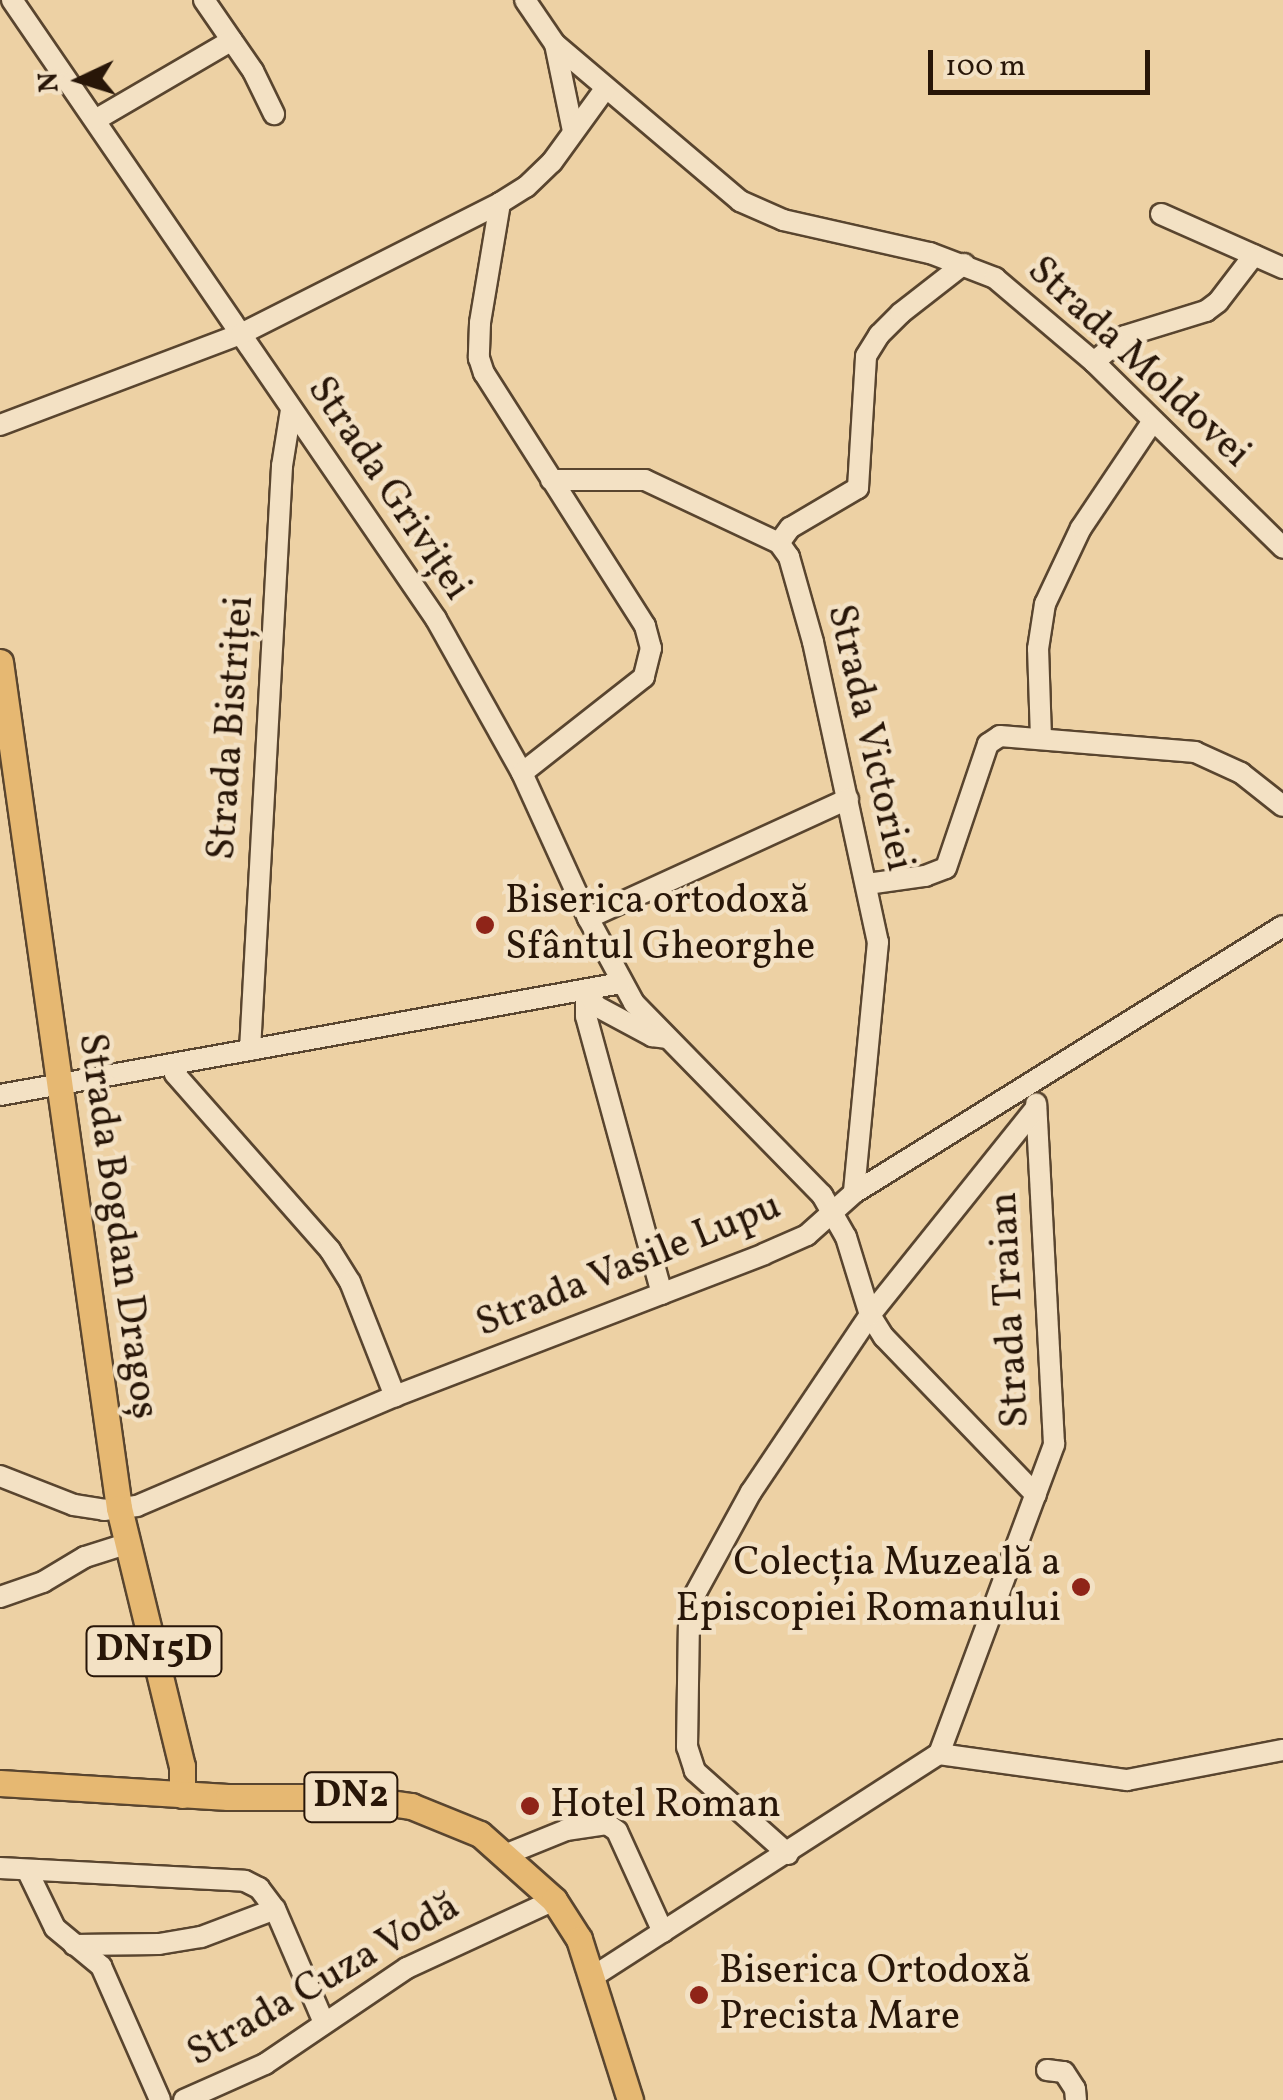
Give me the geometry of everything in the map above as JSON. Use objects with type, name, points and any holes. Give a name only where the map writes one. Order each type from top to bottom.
[{"type":"main road","name":"Strada Bogdan Dragoș","points":[[1,674],[8,789],[60,1083],[119,1508],[182,1766],[182,1795]]},
{"type":"main road","name":"DN2","points":[[0,1782],[182,1795],[349,1797],[411,1806],[480,1834],[554,1900],[578,1939],[594,1976],[630,2100]]},
{"type":"street","name":"Strada Griviței","points":[[12,0],[98,119],[291,410],[436,619],[522,773],[621,983],[834,1213],[870,1316],[884,1337],[1036,1495]]},
{"type":"street","points":[[204,0],[274,114]]},
{"type":"street","points":[[525,0],[555,44],[574,131]]},
{"type":"street","points":[[98,119],[232,40]]},
{"type":"street","name":"Strada Moldovei","points":[[555,44],[740,201],[759,212],[930,252],[995,278],[1094,362],[1283,548]]},
{"type":"street","points":[[0,426],[241,334],[500,202],[538,176],[605,89]]},
{"type":"street","points":[[500,202],[480,322],[480,358],[492,387],[645,626],[652,648],[644,677],[522,773]]},
{"type":"street","points":[[1161,214],[1283,268]]},
{"type":"street","points":[[1094,362],[1126,336],[1206,311],[1218,302],[1254,256]]},
{"type":"street","points":[[552,480],[646,480],[779,542],[790,528],[858,488],[866,356],[901,314],[964,264]]},
{"type":"street","name":"Strada Bistriței","points":[[250,1050],[282,466],[291,410]]},
{"type":"street","points":[[1041,738],[1038,649],[1045,604],[1081,528],[1153,421]]},
{"type":"street","name":"Strada Victoriei","points":[[779,542],[798,585],[878,942],[878,975],[854,1194]]},
{"type":"street","points":[[867,884],[925,876],[946,868],[988,744],[1000,736],[1194,752],[1241,773],[1283,806]]},
{"type":"street","points":[[588,918],[848,799]]},
{"type":"street","name":"Strada Vasile Lupu","points":[[119,1508],[137,1506],[394,1396],[807,1235],[854,1194],[1283,926]]},
{"type":"street","points":[[0,1095],[621,983]]},
{"type":"street","name":"Strada Griviței","points":[[586,990],[596,1006],[652,1036],[668,1038]]},
{"type":"street","points":[[586,990],[586,1016],[662,1294]]},
{"type":"street","points":[[174,1064],[175,1074],[330,1250],[350,1282],[394,1396]]},
{"type":"street","name":"Strada Traian","points":[[939,1754],[1054,1444],[1035,1082]]},
{"type":"street","points":[[788,1854],[695,1771],[687,1747],[689,1626],[694,1596],[751,1492],[870,1316],[1036,1108]]},
{"type":"street","points":[[0,1476],[74,1505],[119,1508]]},
{"type":"street","points":[[0,1596],[43,1582],[85,1557],[126,1544]]},
{"type":"street","points":[[594,1976],[939,1754],[1127,1780],[1283,1750]]},
{"type":"street","points":[[506,1854],[566,1830],[607,1824],[617,1830],[663,1932]]},
{"type":"street","points":[[0,1868],[245,1880],[259,1888],[275,1910],[324,2023]]},
{"type":"street","points":[[27,1870],[55,1928],[101,1966],[160,2100]]},
{"type":"street","name":"Strada Cuza Vodă","points":[[184,2100],[265,2064],[407,1968],[554,1900]]},
{"type":"street","points":[[74,1945],[159,1944],[201,1937],[275,1910]]},
{"type":"street","points":[[1047,2070],[1064,2072],[1075,2089],[1076,2100]]},
{"type":"place","name":"Biserica ortodoxă Sfântul Gheorghe","points":[[485,925]]},
{"type":"place","name":"Colecția Muzeală a Episcopiei Romanului","points":[[1081,1587]]},
{"type":"place","name":"Hotel Roman","points":[[530,1806]]},
{"type":"place","name":"Biserica Ortodoxă Precista Mare","points":[[699,1995]]}]
